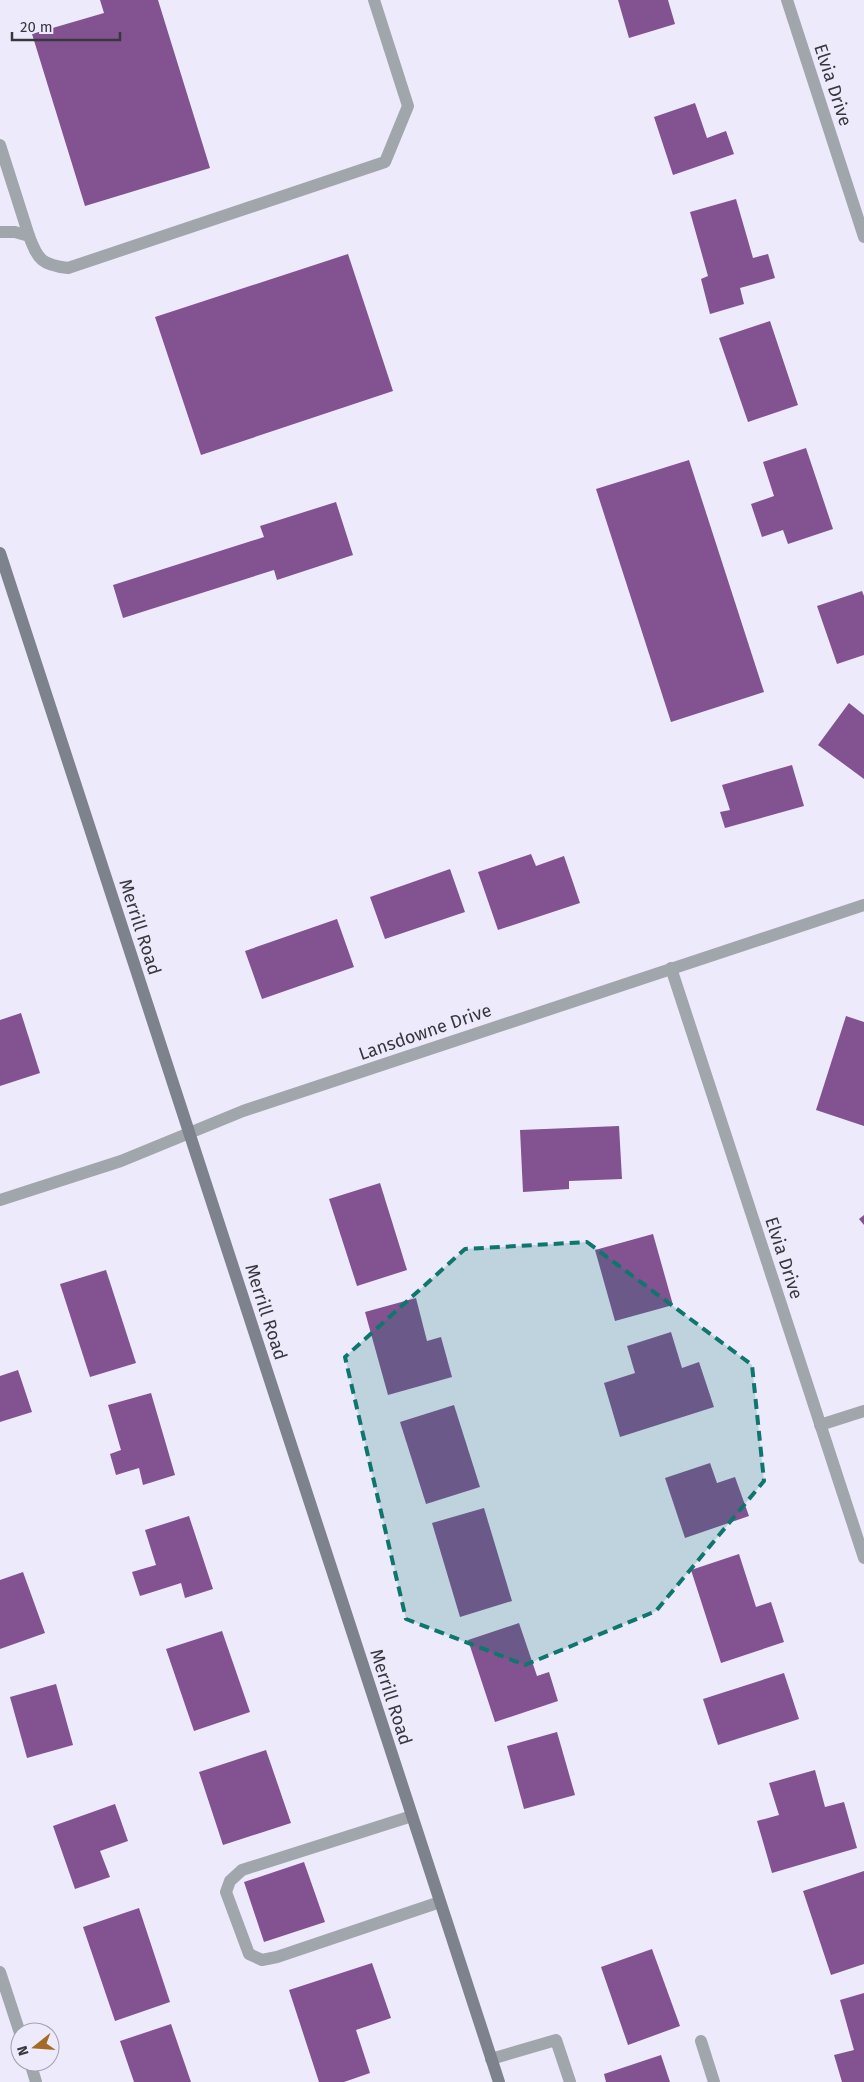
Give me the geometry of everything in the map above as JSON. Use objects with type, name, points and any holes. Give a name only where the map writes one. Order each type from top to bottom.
[{"type":"main road","name":"Merrill Road","points":[[0,552],[498,2082]]},
{"type":"street","points":[[0,144],[37,256],[50,266],[68,268],[384,162],[408,106],[374,0]]},
{"type":"street","name":"Elvia Drive","points":[[787,0],[864,237]]},
{"type":"street","points":[[0,232],[15,232],[29,236]]},
{"type":"street","name":"Lansdowne Drive","points":[[0,1200],[121,1161],[244,1111],[864,905]]},
{"type":"street","name":"Elvia Drive","points":[[671,968],[864,1558]]},
{"type":"street","points":[[820,1425],[864,1411]]},
{"type":"street","points":[[412,1816],[242,1870],[230,1880],[226,1892],[249,1954],[262,1960],[277,1957],[440,1902]]},
{"type":"street","points":[[0,1972],[16,2022]]},
{"type":"street","points":[[491,2059],[556,2040],[570,2082]]},
{"type":"street","points":[[701,2041],[714,2082]]},
{"type":"highlighted area","points":[[587,1242],[752,1365],[764,1481],[656,1611],[525,1665],[406,1619],[345,1357],[465,1249]]},
{"type":"building","points":[[100,0],[158,0],[210,168],[85,206],[32,34],[104,13]]},
{"type":"building","points":[[618,0],[668,0],[675,24],[629,38]]},
{"type":"building","points":[[695,103],[707,138],[726,131],[734,154],[673,175],[654,117]]},
{"type":"building","points":[[736,199],[753,258],[768,254],[775,278],[740,288],[744,304],[710,314],[701,279],[708,276],[690,212]]},
{"type":"building","points":[[348,254],[393,391],[201,455],[155,317]]},
{"type":"building","points":[[770,321],[798,405],[748,422],[719,338]]},
{"type":"building","points":[[806,448],[833,529],[788,544],[783,530],[762,537],[751,504],[774,496],[763,462]]},
{"type":"building","points":[[689,460],[764,692],[671,722],[596,489]]},
{"type":"building","points":[[336,502],[353,555],[277,580],[274,570],[123,618],[113,585],[264,537],[260,526]]},
{"type":"building","points":[[862,591],[864,596],[864,655],[837,664],[817,606]]},
{"type":"building","points":[[849,703],[864,715],[864,779],[818,745]]},
{"type":"building","points":[[792,765],[804,806],[725,828],[720,812],[730,810],[722,785]]},
{"type":"building","points":[[531,854],[536,866],[564,856],[580,903],[498,930],[478,872]]},
{"type":"building","points":[[450,869],[465,912],[385,939],[370,897]]},
{"type":"building","points":[[337,919],[354,967],[262,999],[245,951]]},
{"type":"building","points":[[21,1013],[40,1073],[0,1086],[0,1020]]},
{"type":"building","points":[[846,1016],[864,1022],[864,1126],[816,1110]]},
{"type":"building","points":[[619,1126],[622,1179],[569,1181],[569,1189],[523,1192],[520,1130]]},
{"type":"building","points":[[380,1183],[407,1270],[357,1286],[329,1199]]},
{"type":"building","points":[[864,1215],[864,1225],[859,1219]]},
{"type":"building","points":[[653,1234],[673,1305],[615,1321],[595,1250]]},
{"type":"building","points":[[106,1270],[136,1363],[90,1377],[60,1284]]},
{"type":"building","points":[[416,1298],[427,1341],[441,1337],[452,1377],[388,1395],[365,1312]]},
{"type":"building","points":[[671,1332],[682,1368],[699,1362],[714,1407],[620,1437],[604,1383],[635,1373],[627,1346]]},
{"type":"building","points":[[18,1370],[32,1412],[0,1422],[0,1376]]},
{"type":"building","points":[[151,1393],[175,1475],[143,1485],[139,1468],[116,1475],[110,1454],[121,1450],[108,1405]]},
{"type":"building","points":[[454,1405],[480,1487],[426,1504],[400,1422]]},
{"type":"building","points":[[710,1463],[717,1483],[735,1477],[749,1516],[685,1538],[665,1478]]},
{"type":"building","points":[[484,1508],[512,1601],[460,1617],[432,1523]]},
{"type":"building","points":[[189,1516],[213,1589],[185,1598],[181,1583],[140,1596],[132,1572],[156,1565],[145,1530]]},
{"type":"building","points":[[739,1554],[756,1607],[771,1602],[784,1642],[721,1663],[691,1570]]},
{"type":"building","points":[[23,1572],[45,1633],[0,1649],[0,1580]]},
{"type":"building","points":[[519,1623],[537,1676],[549,1672],[558,1701],[495,1722],[468,1640]]},
{"type":"building","points":[[222,1631],[250,1712],[194,1731],[166,1649]]},
{"type":"building","points":[[784,1673],[799,1719],[718,1745],[703,1699]]},
{"type":"building","points":[[56,1684],[73,1745],[27,1758],[10,1697]]},
{"type":"building","points":[[557,1732],[575,1795],[524,1809],[507,1746]]},
{"type":"building","points":[[266,1750],[291,1823],[223,1845],[199,1772]]},
{"type":"building","points":[[815,1770],[825,1807],[844,1802],[857,1848],[772,1873],[757,1821],[779,1815],[769,1783]]},
{"type":"building","points":[[115,1804],[128,1841],[100,1851],[110,1877],[75,1889],[53,1826]]},
{"type":"building","points":[[304,1862],[325,1922],[264,1942],[244,1882]]},
{"type":"building","points":[[864,1871],[864,1964],[831,1975],[803,1891]]},
{"type":"building","points":[[139,1908],[170,2002],[115,2021],[83,1927]]},
{"type":"building","points":[[652,1949],[680,2026],[628,2045],[601,1967]]},
{"type":"building","points":[[372,1963],[391,2018],[356,2030],[370,2073],[344,2082],[319,2082],[289,1990]]},
{"type":"building","points":[[864,1993],[864,2082],[842,2082],[834,2055],[854,2050],[840,2000]]},
{"type":"building","points":[[171,2024],[191,2082],[134,2082],[120,2041]]},
{"type":"building","points":[[661,2055],[670,2082],[606,2082],[604,2074]]}]
